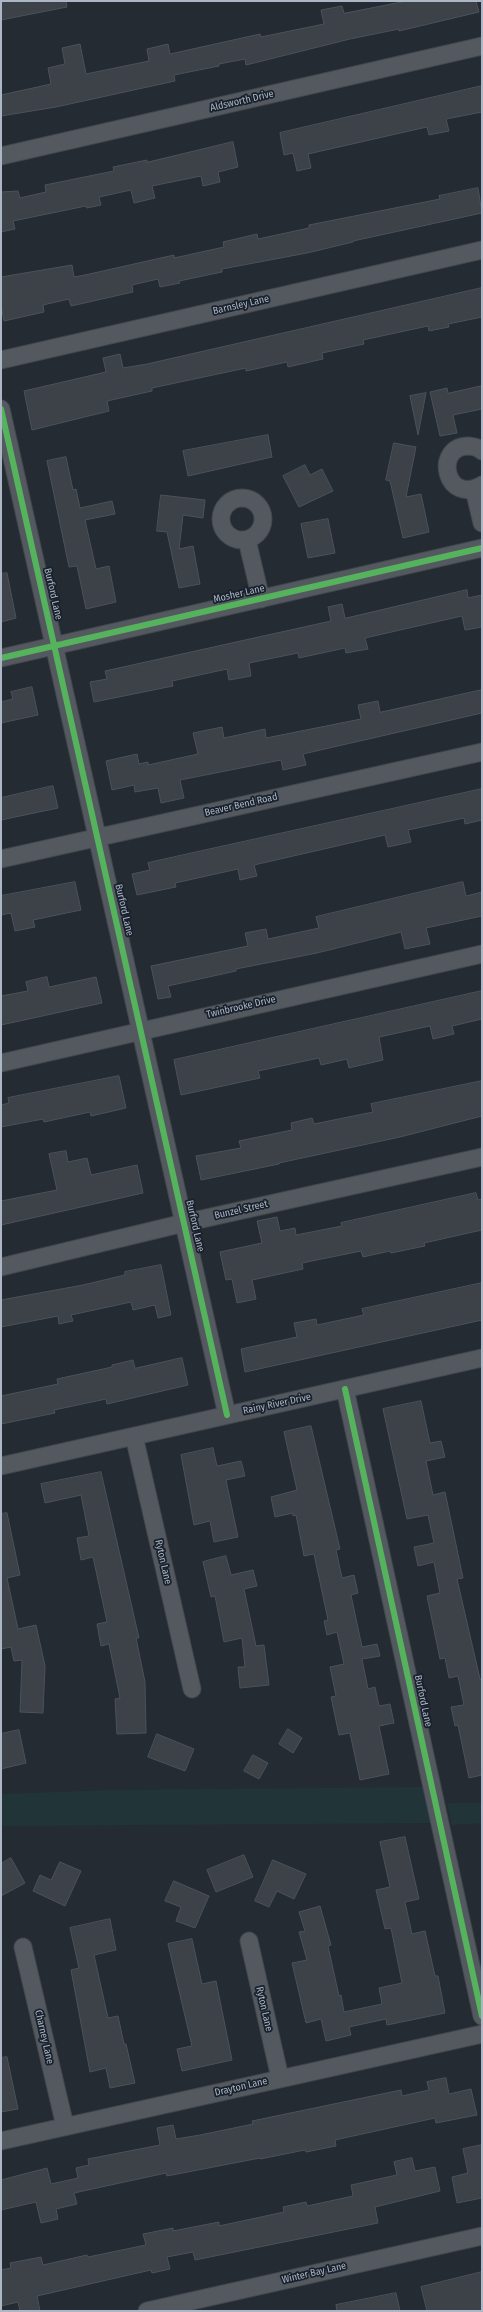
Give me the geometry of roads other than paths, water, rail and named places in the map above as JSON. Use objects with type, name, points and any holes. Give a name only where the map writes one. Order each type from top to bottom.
[{"type":"street","name":"Aldsworth Drive","points":[[1,156],[482,46]]},
{"type":"street","name":"Barnsley Lane","points":[[1,360],[482,250]]},
{"type":"street","name":"Burford Lane","points":[[1,409],[228,1415]]},
{"type":"street","points":[[482,451],[472,446],[463,446],[455,450],[446,465],[450,481],[461,488],[478,487],[482,524]]},
{"type":"street","points":[[247,540],[261,599]]},
{"type":"street","name":"Mosher Lane","points":[[1,658],[482,548]]},
{"type":"street","name":"Beaver Bend Road","points":[[1,859],[482,752]]},
{"type":"street","name":"Twinbrooke Drive","points":[[1,1063],[141,1030],[482,954]]},
{"type":"street","name":"Bunzel Street","points":[[1,1267],[184,1223],[482,1157]]},
{"type":"street","name":"Rainy River Drive","points":[[1,1466],[482,1358]]},
{"type":"street","name":"Burford Lane","points":[[345,1389],[482,2016]]},
{"type":"street","name":"Ryton Lane","points":[[134,1436],[192,1689]]},
{"type":"street","name":"Ryton Lane","points":[[249,1941],[280,2078]]},
{"type":"street","name":"Charney Lane","points":[[23,1947],[65,2126]]},
{"type":"street","name":"Drayton Lane","points":[[1,2141],[482,2034]]},
{"type":"street","name":"Winter Bay Lane","points":[[147,2311],[482,2236]]}]
